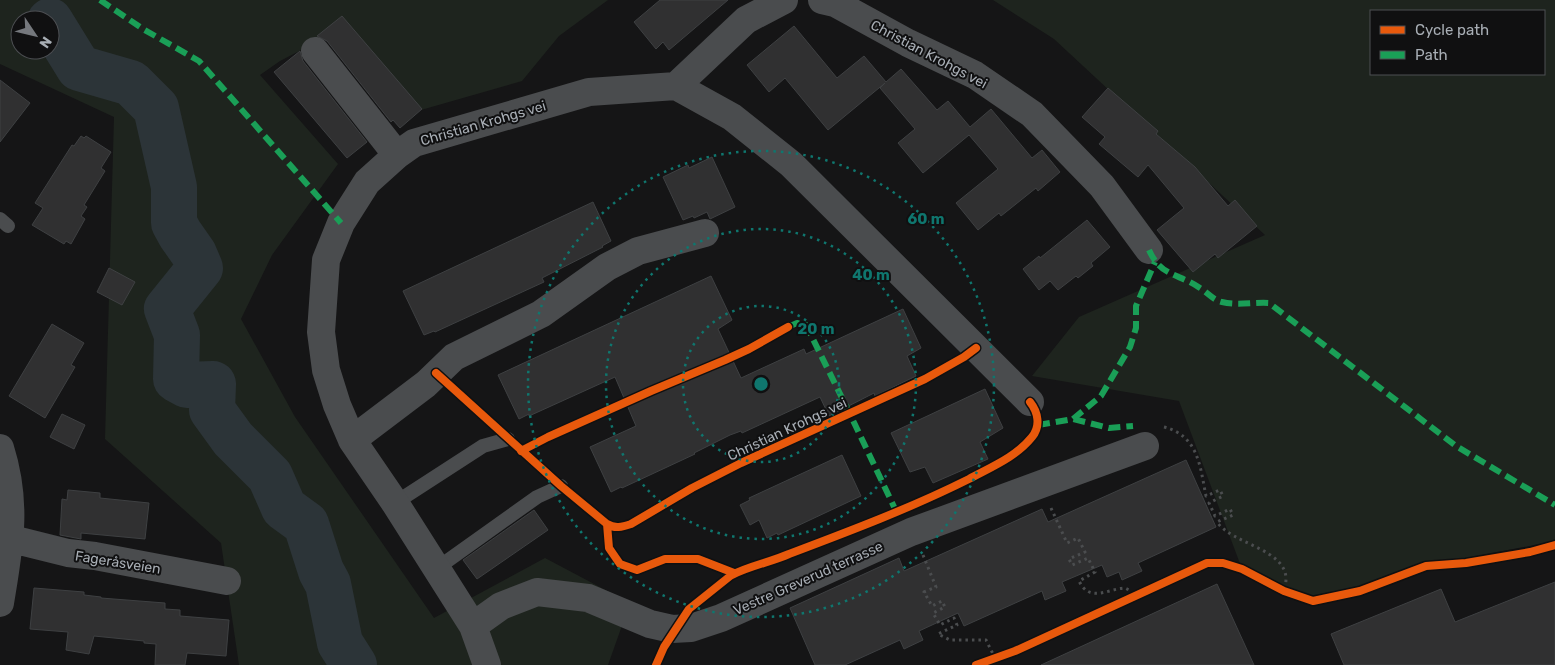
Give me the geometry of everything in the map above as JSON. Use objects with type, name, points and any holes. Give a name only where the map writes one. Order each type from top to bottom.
[{"type":"street","points":[[784,0],[746,20],[676,86],[732,117],[792,164],[1030,402]]},
{"type":"street","name":"Christian Krohgs vei","points":[[822,0],[835,3],[908,44],[975,75],[1032,114],[1102,186],[1149,250]]},
{"type":"street","points":[[315,51],[397,155]]},
{"type":"street","name":"Christian Krohgs vei","points":[[487,665],[473,626],[395,503],[352,440],[337,405],[326,370],[321,332],[326,260],[341,223],[367,182],[397,155],[414,143],[589,92],[676,86]]},
{"type":"street","points":[[352,440],[426,384],[454,357],[541,314],[607,267],[638,251],[705,233]]},
{"type":"street","name":"Vestre Greverud terrasse","points":[[473,626],[501,606],[537,592],[588,598],[650,624],[672,629],[691,628],[721,618],[911,532],[1144,446]]},
{"type":"street","points":[[0,448],[6,467],[11,496],[5,537],[0,604]]},
{"type":"street","name":"Fageråsveien","points":[[5,537],[68,553],[95,556],[227,581]]},
{"type":"lane","points":[[395,503],[483,446],[508,439]]},
{"type":"lane","points":[[436,568],[536,497],[561,486]]},
{"type":"path","points":[[1208,495],[1220,490],[1223,496],[1209,503],[1215,516],[1230,509],[1233,514],[1217,522],[1222,530],[1269,554],[1279,562],[1284,570],[1288,592]]},
{"type":"path","points":[[1055,517],[1067,543],[1078,538],[1085,552],[1069,559],[1072,565],[1088,558],[1094,572],[1079,581],[1081,586],[1091,593],[1125,588],[1129,590],[1129,600],[1141,594]]},
{"type":"path","points":[[911,532],[936,587],[924,592],[932,606],[942,601],[945,607],[933,613],[940,625],[954,618],[957,625],[938,634],[950,640],[986,640],[995,658]]},
{"type":"path","points":[[1276,586],[1288,592]]},
{"type":"shaded area","points":[[0,0],[608,0],[559,36],[522,81],[407,114],[329,30],[307,47],[280,61],[260,75],[338,164],[272,255],[241,319],[295,417],[434,618],[545,558],[630,603],[608,665],[239,665],[221,543],[105,439],[114,117],[0,64]]},
{"type":"shaded area","points":[[993,0],[1555,0],[1555,541],[1426,566],[1360,591],[1313,601],[1242,569],[1179,401],[1032,376],[1079,317],[1265,235],[1054,39]]},
{"type":"building","points":[[660,0],[728,0],[669,50],[663,42],[656,49],[634,22]]},
{"type":"building","points":[[342,16],[422,109],[400,128],[393,120],[391,122],[327,41],[317,36]]},
{"type":"building","points":[[794,26],[837,78],[864,56],[886,82],[901,69],[937,110],[948,101],[970,127],[991,109],[1032,158],[1042,150],[1060,172],[1038,191],[1036,188],[1001,216],[999,213],[978,230],[956,203],[998,169],[969,135],[923,173],[898,143],[915,129],[880,88],[885,83],[828,130],[785,78],[769,92],[747,65]]},
{"type":"building","points":[[300,51],[303,61],[367,142],[347,158],[274,72]]},
{"type":"building","points":[[0,80],[30,103],[0,142]]},
{"type":"building","points":[[1108,88],[1158,131],[1156,134],[1195,167],[1228,206],[1235,200],[1257,226],[1218,258],[1215,254],[1193,272],[1157,230],[1184,208],[1148,165],[1138,177],[1099,144],[1105,137],[1082,117]]},
{"type":"building","points":[[81,136],[84,138],[86,136],[111,152],[101,168],[105,171],[84,205],[87,207],[81,216],[85,219],[71,244],[66,241],[64,244],[32,225],[43,208],[35,203],[72,145],[74,146]]},
{"type":"building","points":[[712,157],[735,207],[710,219],[707,212],[694,218],[693,216],[683,220],[663,177],[688,165],[689,168]]},
{"type":"building","points":[[593,202],[611,241],[603,247],[542,278],[544,282],[435,332],[424,335],[403,291]]},
{"type":"building","points":[[1087,220],[1110,247],[1091,263],[1093,266],[1078,278],[1076,276],[1058,290],[1050,281],[1039,290],[1023,269],[1039,256],[1040,258]]},
{"type":"building","points":[[109,268],[135,282],[122,305],[97,292]]},
{"type":"building","points":[[711,276],[732,320],[718,329],[741,378],[804,349],[806,354],[903,309],[921,348],[907,356],[916,376],[875,396],[874,393],[829,416],[820,397],[742,433],[741,431],[730,435],[695,454],[611,492],[590,447],[636,426],[615,377],[519,419],[498,375]]},
{"type":"building","points":[[52,324],[84,343],[71,365],[75,367],[45,418],[9,396]]},
{"type":"building","points":[[985,389],[1003,428],[980,442],[988,459],[933,483],[925,467],[910,472],[891,433]]},
{"type":"building","points":[[62,414],[85,425],[74,449],[50,437]]},
{"type":"building","points":[[842,455],[861,496],[778,535],[777,533],[767,538],[759,520],[750,525],[740,505],[750,500],[749,498]]},
{"type":"building","points":[[1186,460],[1216,527],[1138,563],[1142,571],[1122,580],[1119,572],[1107,577],[1102,565],[1062,582],[1066,591],[1045,600],[1042,591],[964,626],[958,613],[919,631],[923,640],[904,649],[900,640],[845,665],[815,665],[790,608],[899,558],[904,571],[1042,509],[1048,522]]},
{"type":"building","points":[[68,490],[100,493],[100,498],[149,503],[145,539],[81,533],[81,539],[60,535],[62,499],[67,500]]},
{"type":"building","points":[[534,510],[548,530],[477,579],[463,560]]},
{"type":"building","points":[[1555,582],[1555,665],[1344,665],[1331,634],[1441,589],[1455,622]]},
{"type":"building","points":[[1217,584],[1254,665],[1041,665]]},
{"type":"building","points":[[34,588],[84,592],[84,595],[101,598],[165,603],[165,609],[180,610],[180,616],[229,620],[226,656],[187,653],[185,665],[155,665],[156,644],[94,636],[89,654],[66,650],[68,632],[30,629]]},
{"type":"waterway","points":[[60,37],[79,68],[131,83],[156,108],[174,187],[174,223],[194,254],[200,268],[167,309],[177,335],[176,379],[187,385],[213,384],[212,410],[233,439],[270,476],[284,508],[306,524],[321,571],[328,584],[340,643],[354,665]]},
{"type":"marked path","points":[[100,0],[143,29],[199,61],[341,223]]},
{"type":"marked path","points":[[1149,250],[1154,259],[1165,270],[1192,283],[1219,301],[1234,304],[1269,303],[1456,446],[1555,505]]},
{"type":"marked path","points":[[1073,419],[1101,396],[1130,347],[1136,328],[1136,306],[1155,262]]},
{"type":"marked path","points":[[788,327],[797,323],[806,325],[896,511]]},
{"type":"marked path","points":[[1038,425],[1073,419],[1109,428],[1133,426]]},
{"type":"cycle path","points":[[521,451],[548,437],[749,349],[788,327]]},
{"type":"cycle path","points":[[607,524],[613,527],[631,524],[692,488],[741,463],[925,379],[976,348]]},
{"type":"cycle path","points":[[436,373],[561,486],[607,524],[609,548],[620,564],[637,570],[665,559],[698,559],[734,573],[689,609],[664,647],[656,665]]},
{"type":"cycle path","points":[[732,575],[835,537],[903,509],[947,490],[1003,461],[1026,444],[1035,433],[1037,419],[1035,410],[1030,402]]},
{"type":"cycle path","points":[[976,665],[1015,651],[1207,563],[1223,563],[1242,569],[1284,591],[1313,601],[1360,591],[1426,566],[1466,563],[1530,552],[1555,545]]}]
